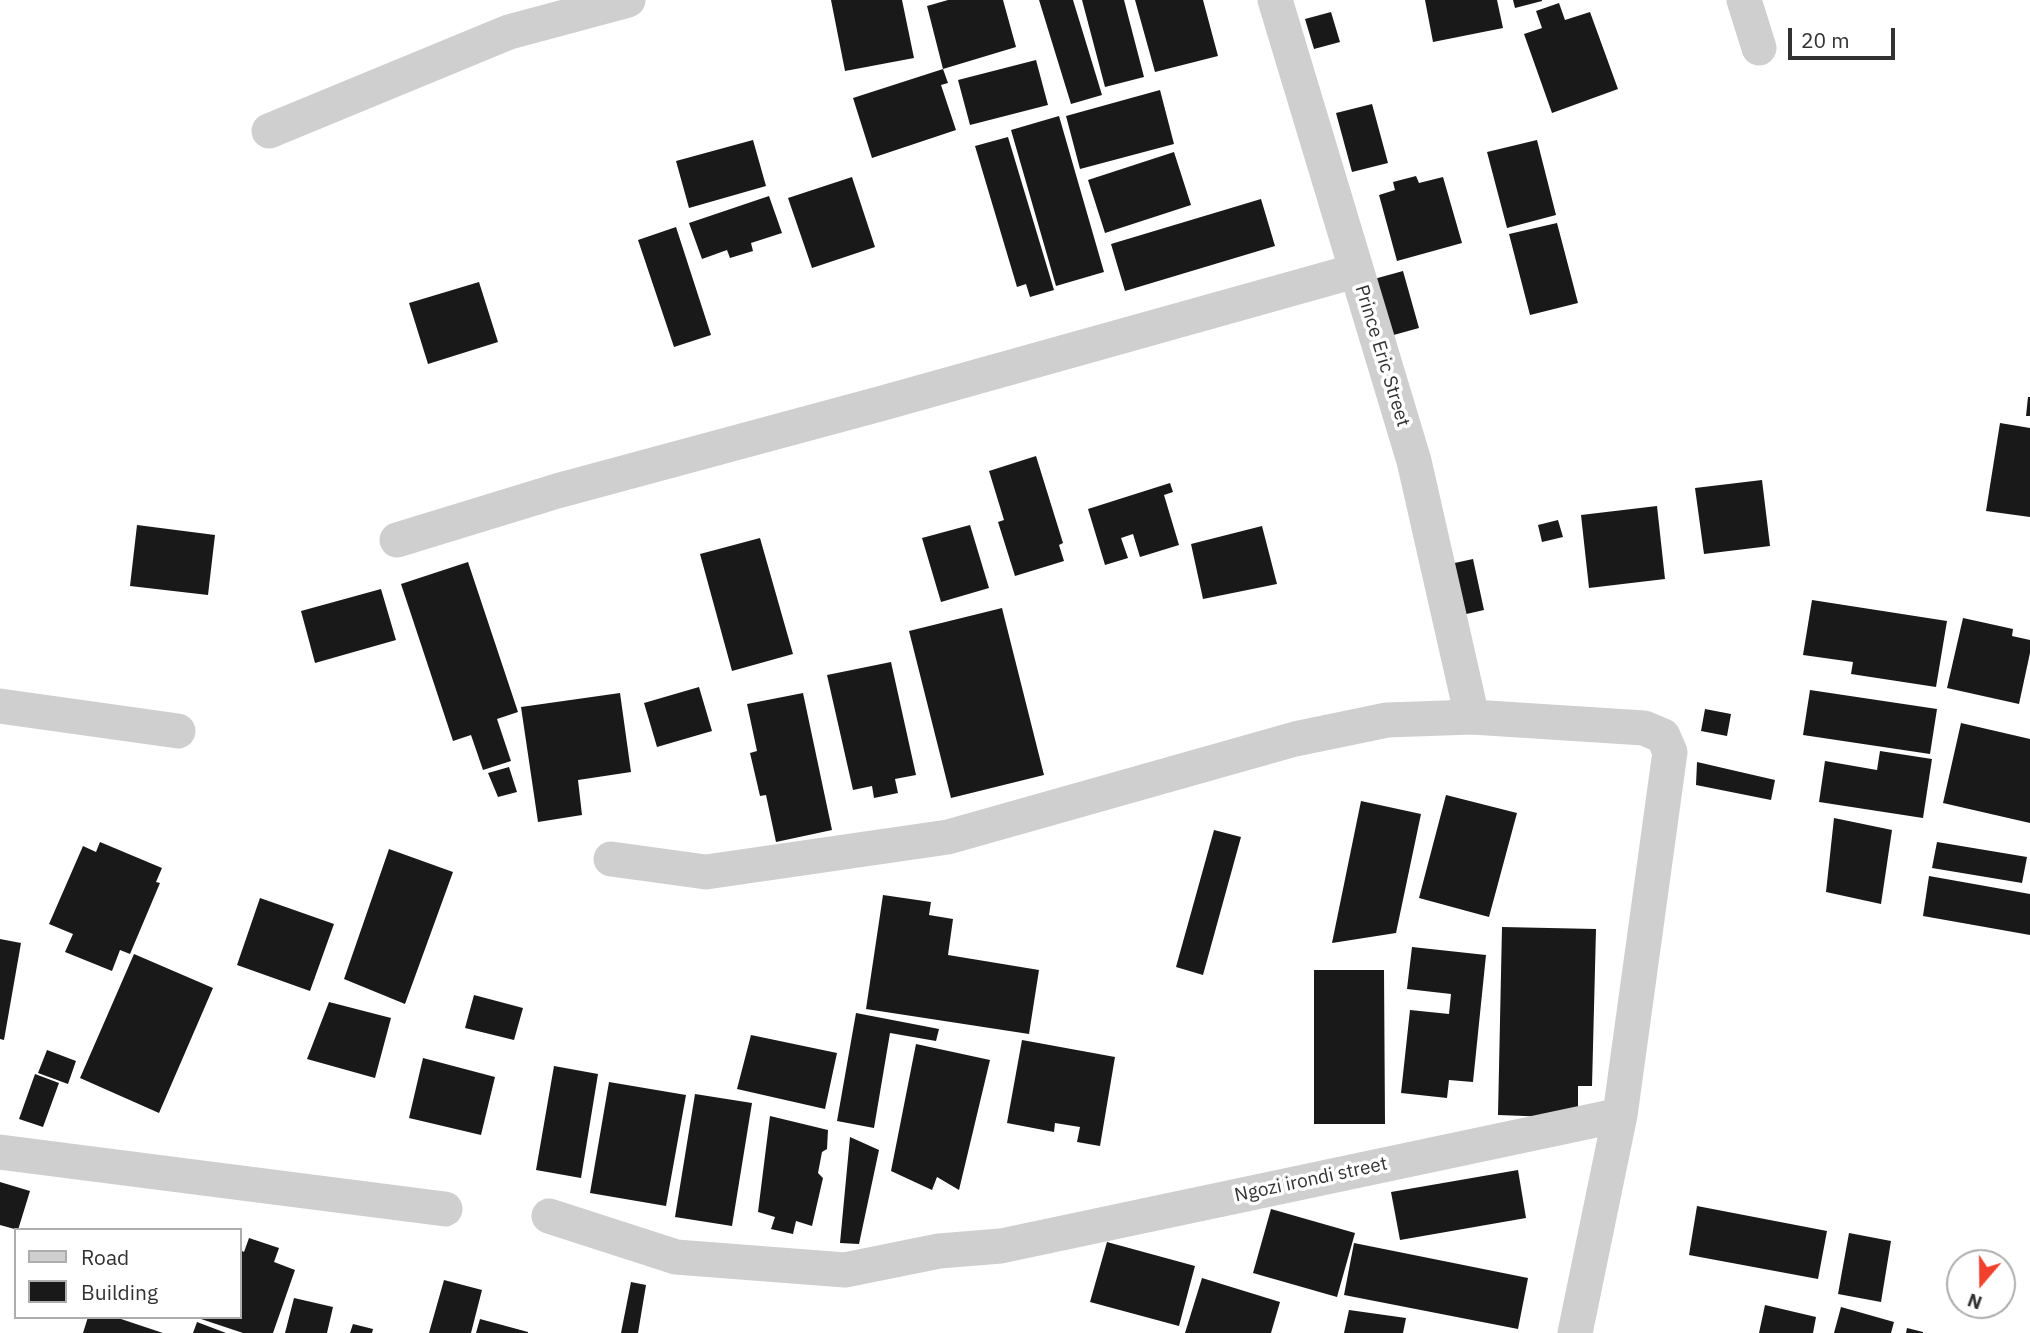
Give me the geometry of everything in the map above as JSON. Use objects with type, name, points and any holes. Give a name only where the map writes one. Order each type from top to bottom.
[{"type":"street","points":[[269,131],[509,32],[628,0]]},
{"type":"street","name":"Prince Eric Street","points":[[1275,0],[1414,461],[1472,717]]},
{"type":"street","points":[[1744,0],[1759,48]]},
{"type":"street","points":[[397,540],[556,491],[1355,271]]},
{"type":"street","points":[[0,706],[178,731]]},
{"type":"street","points":[[611,859],[706,872],[948,837],[1295,739],[1387,720],[1472,717],[1644,728],[1663,736],[1670,752],[1620,1115],[1575,1333]]},
{"type":"street","name":"Ngozi irondi street","points":[[549,1216],[676,1257],[845,1270],[939,1251],[1001,1246],[1620,1115]]},
{"type":"street","points":[[0,1152],[445,1209]]},
{"type":"building","points":[[831,0],[902,0],[914,58],[845,71]]},
{"type":"building","points":[[948,0],[1003,0],[1016,47],[943,69],[927,6]]},
{"type":"building","points":[[1039,0],[1073,0],[1102,95],[1071,104]]},
{"type":"building","points":[[1082,0],[1124,0],[1144,77],[1105,87]]},
{"type":"building","points":[[1135,0],[1203,0],[1218,56],[1155,72]]},
{"type":"building","points":[[1425,0],[1497,0],[1503,28],[1433,42]]},
{"type":"building","points":[[1513,0],[1542,0],[1542,1],[1515,8]]},
{"type":"building","points":[[1559,3],[1565,20],[1590,12],[1618,89],[1552,113],[1524,34],[1542,28],[1536,11]]},
{"type":"building","points":[[1331,12],[1340,42],[1314,49],[1305,19]]},
{"type":"building","points":[[1036,60],[1048,105],[970,125],[958,80]]},
{"type":"building","points":[[943,69],[948,83],[941,85],[956,130],[872,158],[853,98]]},
{"type":"building","points":[[1160,90],[1174,144],[1080,169],[1066,116]]},
{"type":"building","points":[[1372,104],[1388,163],[1352,172],[1336,113]]},
{"type":"building","points":[[1059,116],[1104,272],[1056,286],[1011,130]]},
{"type":"building","points":[[1008,137],[1054,290],[1030,297],[1026,284],[1017,287],[975,146]]},
{"type":"building","points":[[753,140],[766,186],[689,208],[676,161]]},
{"type":"building","points":[[1537,140],[1556,215],[1507,228],[1487,152]]},
{"type":"building","points":[[1174,152],[1191,205],[1105,233],[1088,180]]},
{"type":"building","points":[[1416,176],[1419,183],[1443,177],[1462,243],[1397,261],[1379,195],[1395,190],[1393,182]]},
{"type":"building","points":[[852,177],[875,247],[812,268],[788,198]]},
{"type":"building","points":[[769,196],[782,233],[751,243],[753,251],[730,258],[727,250],[702,259],[689,223]]},
{"type":"building","points":[[1261,199],[1275,246],[1125,291],[1111,244]]},
{"type":"building","points":[[1557,223],[1578,303],[1530,315],[1509,234]]},
{"type":"building","points":[[676,227],[711,335],[674,347],[638,240]]},
{"type":"building","points":[[1403,271],[1419,328],[1390,336],[1374,279]]},
{"type":"building","points":[[479,282],[498,342],[428,364],[409,303]]},
{"type":"building","points":[[2028,397],[2030,416],[2026,416]]},
{"type":"building","points":[[2000,423],[2030,428],[2030,517],[1986,511]]},
{"type":"building","points":[[1036,456],[1063,543],[1059,545],[1064,561],[1015,576],[998,522],[1004,520],[989,471]]},
{"type":"building","points":[[1762,480],[1770,546],[1704,554],[1695,488]]},
{"type":"building","points":[[1170,483],[1173,492],[1164,495],[1179,545],[1140,557],[1133,534],[1121,538],[1128,558],[1105,565],[1088,509]]},
{"type":"building","points":[[1657,506],[1665,579],[1589,588],[1581,515]]},
{"type":"building","points":[[1558,520],[1563,537],[1542,542],[1538,525]]},
{"type":"building","points":[[137,525],[215,535],[208,595],[130,586]]},
{"type":"building","points":[[970,525],[989,588],[941,602],[922,538]]},
{"type":"building","points":[[1262,526],[1277,584],[1203,599],[1191,544]]},
{"type":"building","points":[[760,538],[793,654],[732,671],[700,554]]},
{"type":"building","points":[[1473,559],[1484,610],[1462,615],[1450,564]]},
{"type":"building","points":[[468,562],[518,712],[497,719],[511,761],[483,770],[471,735],[453,741],[401,584]]},
{"type":"building","points":[[381,589],[396,640],[315,663],[301,611]]},
{"type":"building","points":[[1812,600],[1947,621],[1936,687],[1851,674],[1853,662],[1803,655]]},
{"type":"building","points":[[1002,608],[1044,775],[951,798],[909,631]]},
{"type":"building","points":[[1963,618],[2013,629],[2012,636],[2030,640],[2030,653],[2019,704],[1947,688]]},
{"type":"building","points":[[891,662],[916,775],[895,779],[898,793],[874,798],[872,786],[853,790],[827,675]]},
{"type":"building","points":[[699,687],[712,731],[657,747],[644,703]]},
{"type":"building","points":[[1810,690],[1937,709],[1930,754],[1803,735]]},
{"type":"building","points":[[620,693],[631,772],[578,780],[582,815],[538,822],[521,707]]},
{"type":"building","points":[[803,693],[832,830],[776,842],[766,795],[760,796],[750,753],[757,751],[747,704]]},
{"type":"building","points":[[1705,709],[1731,714],[1727,736],[1701,731]]},
{"type":"building","points":[[1961,723],[2030,739],[2030,823],[1943,803]]},
{"type":"building","points":[[1880,751],[1932,759],[1923,818],[1819,802],[1825,761],[1877,770]]},
{"type":"building","points":[[1697,762],[1775,780],[1771,800],[1696,785]]},
{"type":"building","points":[[509,767],[517,792],[498,797],[488,773]]},
{"type":"building","points":[[1446,795],[1517,813],[1489,917],[1419,898]]},
{"type":"building","points":[[1361,801],[1421,814],[1396,933],[1332,943]]},
{"type":"building","points":[[1834,818],[1892,830],[1881,904],[1826,892]]},
{"type":"building","points":[[1214,830],[1241,837],[1203,975],[1176,967]]},
{"type":"building","points":[[100,842],[162,868],[156,882],[160,883],[130,954],[120,950],[112,971],[65,952],[73,934],[49,924],[83,846],[96,852]]},
{"type":"building","points":[[1937,842],[2027,857],[2022,883],[1932,868]]},
{"type":"building","points":[[389,849],[453,872],[405,1004],[344,979]]},
{"type":"building","points":[[1929,876],[2030,894],[2030,935],[1923,916]]},
{"type":"building","points":[[883,895],[931,902],[929,915],[953,919],[948,955],[1039,970],[1029,1034],[866,1009]]},
{"type":"building","points":[[260,898],[334,924],[310,991],[237,965]]},
{"type":"building","points":[[1502,927],[1596,929],[1592,1086],[1578,1086],[1578,1118],[1498,1115]]},
{"type":"building","points":[[0,939],[21,943],[4,1040],[0,1039]]},
{"type":"building","points":[[1412,947],[1486,955],[1473,1082],[1449,1080],[1447,1098],[1401,1093],[1410,1010],[1449,1014],[1451,994],[1407,989]]},
{"type":"building","points":[[134,954],[213,988],[159,1113],[80,1078]]},
{"type":"building","points":[[1314,970],[1384,970],[1385,1124],[1314,1124]]},
{"type":"building","points":[[474,995],[523,1008],[514,1040],[465,1028]]},
{"type":"building","points":[[329,1002],[391,1018],[375,1078],[307,1059]]},
{"type":"building","points":[[856,1013],[939,1029],[936,1041],[890,1033],[874,1128],[837,1121]]},
{"type":"building","points":[[751,1035],[837,1053],[825,1109],[737,1089]]},
{"type":"building","points":[[1022,1040],[1115,1057],[1100,1146],[1077,1142],[1080,1127],[1055,1123],[1054,1132],[1007,1123]]},
{"type":"building","points":[[916,1044],[990,1060],[959,1190],[937,1177],[932,1190],[891,1171]]},
{"type":"building","points":[[47,1050],[76,1061],[68,1084],[38,1073]]},
{"type":"building","points":[[423,1058],[495,1077],[481,1135],[409,1118]]},
{"type":"building","points":[[554,1066],[598,1074],[581,1178],[536,1170]]},
{"type":"building","points":[[35,1074],[59,1083],[43,1127],[19,1119]]},
{"type":"building","points":[[609,1082],[686,1095],[666,1206],[590,1193]]},
{"type":"building","points":[[695,1094],[752,1103],[732,1226],[675,1217]]},
{"type":"building","points":[[770,1116],[828,1130],[827,1149],[822,1152],[818,1173],[823,1178],[812,1226],[796,1221],[793,1234],[771,1229],[775,1217],[758,1212]]},
{"type":"building","points":[[850,1137],[879,1150],[859,1244],[840,1243]]},
{"type":"building","points":[[1518,1170],[1526,1218],[1400,1240],[1391,1192]]},
{"type":"building","points":[[0,1182],[30,1191],[19,1228],[0,1225]]},
{"type":"building","points":[[1697,1206],[1827,1231],[1818,1279],[1689,1255]]},
{"type":"building","points":[[1271,1209],[1355,1233],[1337,1297],[1253,1273]]},
{"type":"building","points":[[1849,1233],[1891,1241],[1881,1302],[1838,1294]]},
{"type":"building","points":[[249,1238],[279,1248],[274,1262],[295,1270],[273,1333],[243,1333],[201,1319],[242,1319],[242,1251],[244,1252]]},
{"type":"building","points":[[1107,1242],[1195,1266],[1179,1326],[1090,1302]]},
{"type":"building","points":[[1354,1243],[1528,1278],[1518,1329],[1344,1295]]},
{"type":"building","points":[[1202,1278],[1280,1302],[1271,1333],[1185,1333]]},
{"type":"building","points":[[444,1280],[482,1290],[471,1333],[429,1333]]},
{"type":"building","points":[[631,1282],[646,1285],[638,1333],[621,1333]]},
{"type":"building","points":[[294,1298],[333,1307],[327,1333],[285,1333]]},
{"type":"building","points":[[1765,1305],[1816,1317],[1813,1333],[1759,1333]]},
{"type":"building","points":[[1841,1307],[1894,1322],[1891,1333],[1834,1333]]},
{"type":"building","points":[[1349,1310],[1406,1318],[1403,1333],[1344,1333]]},
{"type":"building","points":[[87,1319],[121,1319],[163,1333],[83,1333]]},
{"type":"building","points":[[480,1319],[528,1332],[528,1333],[476,1333]]},
{"type":"building","points":[[197,1322],[226,1333],[193,1333]]},
{"type":"building","points":[[353,1324],[373,1329],[372,1333],[350,1333]]},
{"type":"building","points":[[1907,1328],[1923,1332],[1923,1333],[1906,1333]]}]
